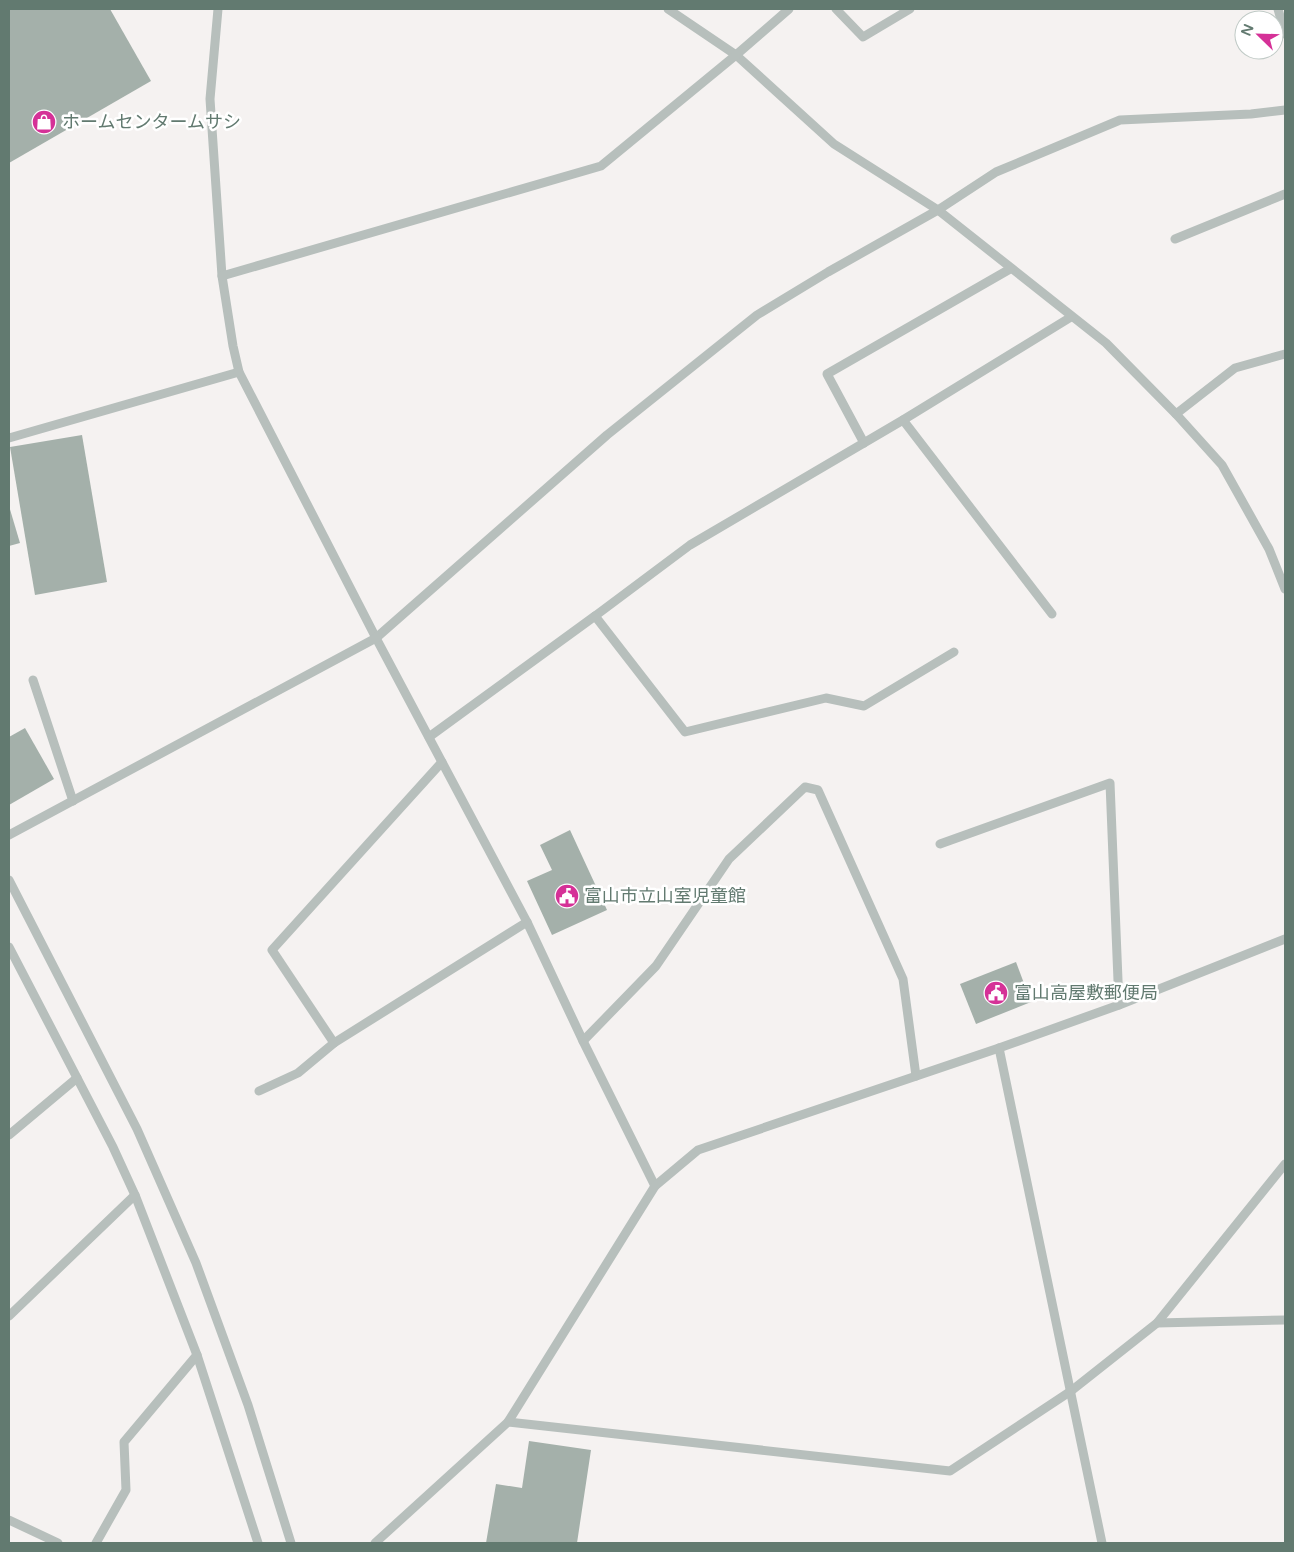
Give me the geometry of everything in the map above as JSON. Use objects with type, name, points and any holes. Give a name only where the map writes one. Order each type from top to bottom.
[{"type":"street","points":[[218,9],[210,99],[222,276],[239,372],[376,638],[527,922],[583,1041],[656,1186]]},
{"type":"street","points":[[668,9],[736,55],[834,144],[938,210],[1010,269],[1106,343],[1176,414],[1222,465],[1269,549],[1285,589]]},
{"type":"street","points":[[222,276],[601,166],[789,9]]},
{"type":"street","points":[[836,9],[863,37],[910,9]]},
{"type":"street","points":[[1278,9],[1285,34]]},
{"type":"street","points":[[9,835],[376,638],[607,435],[757,315],[828,272],[938,210],[996,172],[1120,120],[1251,114],[1285,110]]},
{"type":"street","points":[[1175,239],[1285,194]]},
{"type":"street","points":[[864,443],[827,374],[1010,269]]},
{"type":"street","points":[[429,737],[690,545],[903,420],[1071,317]]},
{"type":"street","points":[[1176,414],[1235,368],[1285,354]]},
{"type":"street","points":[[9,438],[239,372]]},
{"type":"street","points":[[903,420],[1052,614]]},
{"type":"street","points":[[595,616],[685,732],[826,698],[864,706],[954,652]]},
{"type":"street","points":[[33,680],[73,801]]},
{"type":"street","points":[[334,1043],[272,950],[442,762]]},
{"type":"street","points":[[940,844],[1110,783],[1119,1005]]},
{"type":"street","points":[[583,1041],[656,966],[729,858],[805,787],[818,790],[903,979],[916,1076]]},
{"type":"street","points":[[9,880],[137,1129],[196,1263],[248,1405],[291,1543]]},
{"type":"street","points":[[259,1091],[298,1073],[334,1043],[527,922]]},
{"type":"street","points":[[375,1543],[508,1422],[656,1186],[698,1150],[999,1048],[1119,1005],[1285,939]]},
{"type":"street","points":[[9,947],[113,1147],[135,1194],[197,1355],[258,1543]]},
{"type":"street","points":[[999,1048],[1102,1543]]},
{"type":"street","points":[[9,1135],[77,1078]]},
{"type":"street","points":[[508,1422],[950,1471],[1071,1391],[1157,1323],[1285,1164]]},
{"type":"street","points":[[9,1316],[135,1194]]},
{"type":"street","points":[[1157,1323],[1285,1320]]},
{"type":"street","points":[[96,1543],[126,1490],[124,1442],[197,1355]]},
{"type":"street","points":[[9,1520],[58,1543]]},
{"type":"building","name":"ホームセンタームサシ","points":[[9,9],[110,9],[151,81],[9,163]]},
{"type":"building","points":[[82,435],[107,582],[35,595],[10,447]]},
{"type":"building","points":[[9,506],[20,543],[9,546]]},
{"type":"building","points":[[25,728],[54,779],[9,805],[9,737]]},
{"type":"building","name":"富山市立山室児童館","points":[[570,830],[607,910],[552,935],[527,881],[552,870],[540,845]]},
{"type":"building","points":[[1016,962],[1031,1002],[976,1024],[960,984]]},
{"type":"building","points":[[529,1441],[591,1450],[577,1543],[486,1543],[496,1484],[522,1488]]},
{"type":"place","name":"ホームセンタームサシ","points":[[44,122]]},
{"type":"place","name":"富山市立山室児童館","points":[[567,896]]},
{"type":"place","name":"富山高屋敷郵便局","points":[[996,993]]}]
